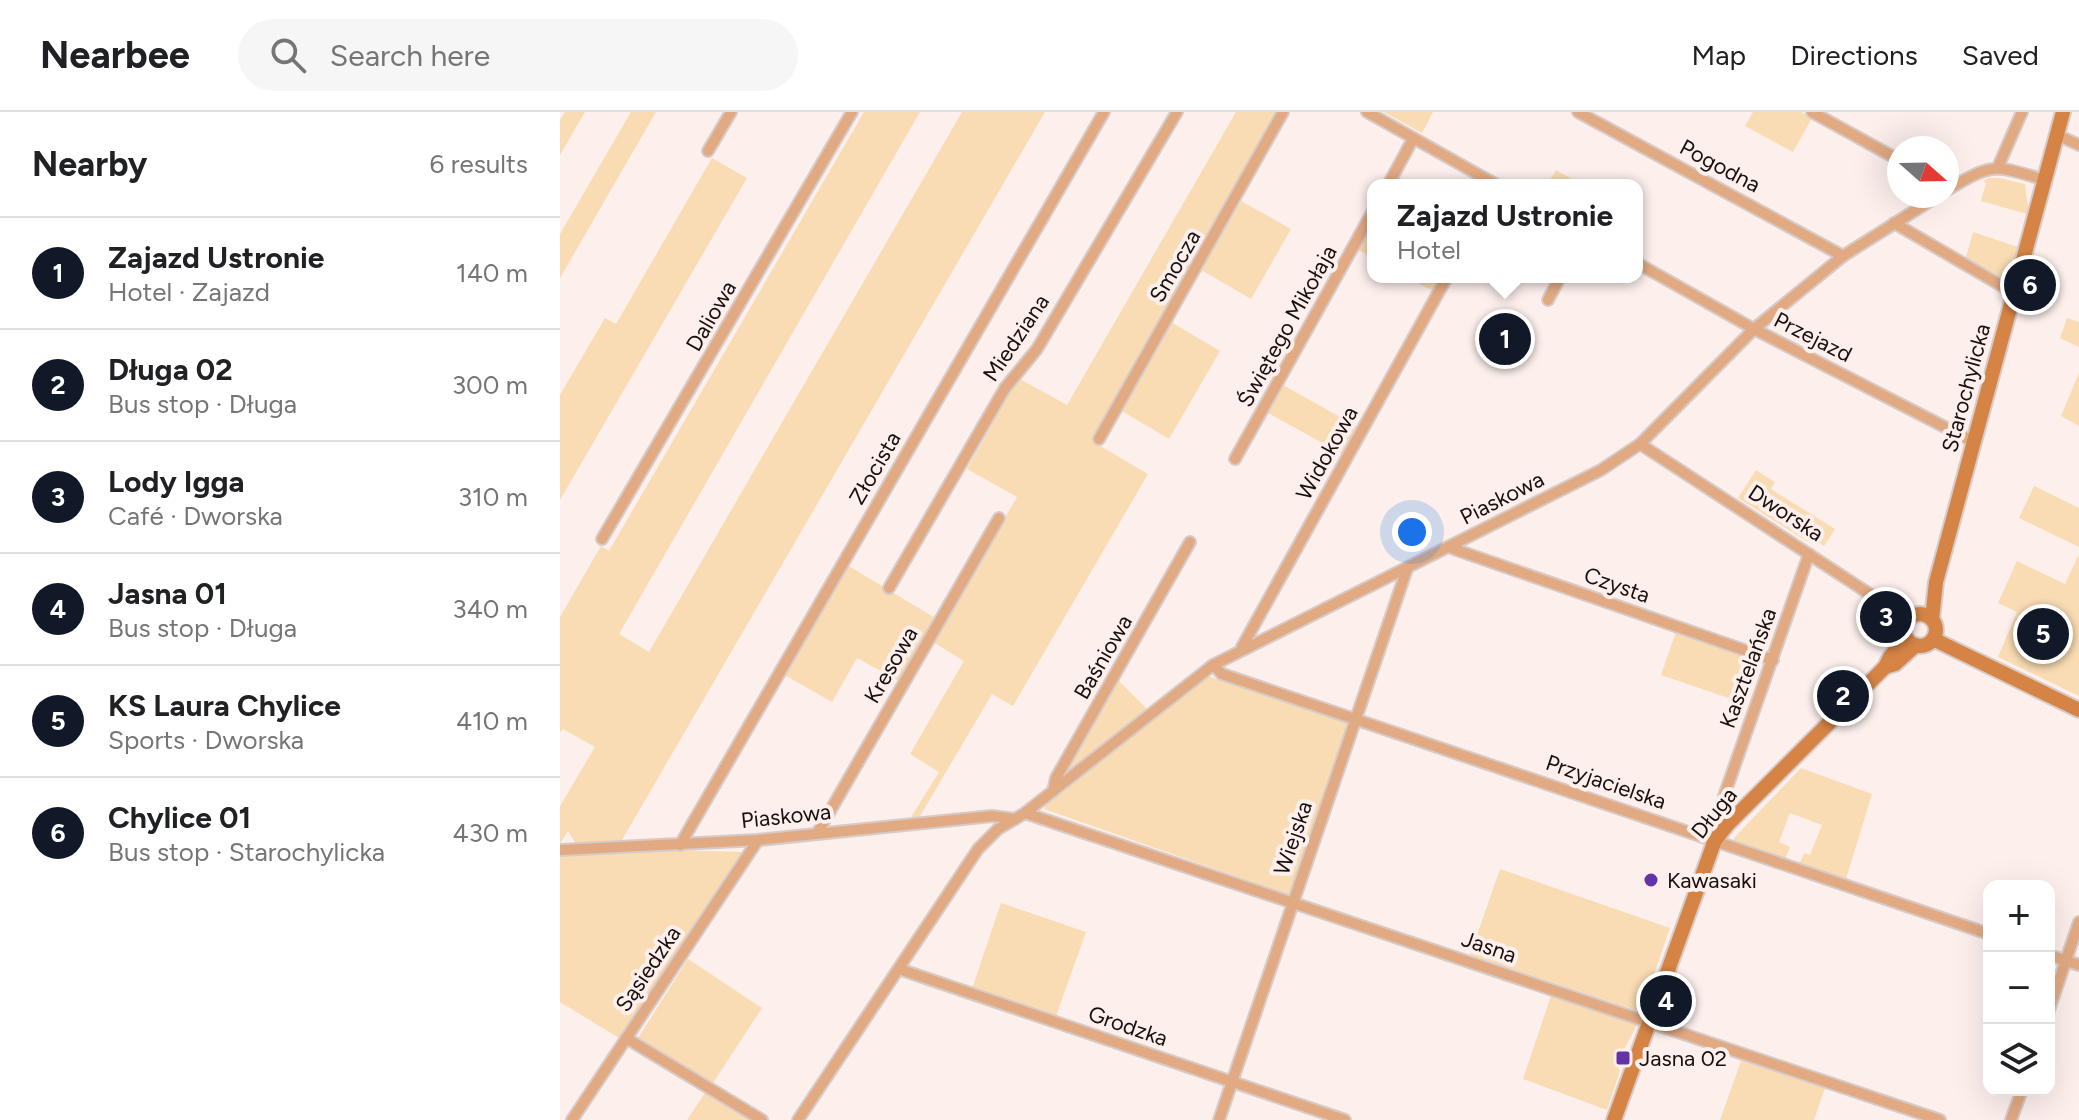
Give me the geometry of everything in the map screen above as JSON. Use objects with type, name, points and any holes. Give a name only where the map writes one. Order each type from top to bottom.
[{"type":"street","points":[[708,151],[731,112]]},
{"type":"street","name":"Daliowa","points":[[602,539],[852,112]]},
{"type":"street","name":"Złocista","points":[[680,845],[1104,112]]},
{"type":"street","name":"Miedziana","points":[[889,588],[1005,388],[1037,349],[1177,112]]},
{"type":"street","name":"Smocza","points":[[1099,439],[1283,112]]},
{"type":"street","points":[[1367,112],[1486,179]]},
{"type":"street","name":"Pogodna","points":[[1578,112],[1843,256]]},
{"type":"street","points":[[1812,112],[1887,153]]},
{"type":"street","points":[[1998,167],[2022,112]]},
{"type":"street","name":"Starochylicka","points":[[1920,617],[1936,582],[2063,112]]},
{"type":"street","points":[[2057,135],[2079,145]]},
{"type":"street","points":[[1391,179],[1413,139]]},
{"type":"street","points":[[1959,183],[1978,172],[1998,167],[2045,180]]},
{"type":"street","name":"Piaskowa","points":[[798,1120],[978,849],[998,829],[1025,813],[1213,665],[1601,470],[1640,444],[1754,329],[1843,256],[1918,208]]},
{"type":"street","name":"Świętego Mikołaja","points":[[1235,459],[1367,222]]},
{"type":"street","points":[[1894,223],[2014,293]]},
{"type":"street","name":"Przejazd","points":[[1643,266],[1754,329],[1974,442]]},
{"type":"street","name":"Widokowa","points":[[1241,649],[1444,283]]},
{"type":"street","points":[[1548,300],[1557,283]]},
{"type":"street","name":"Dworska","points":[[1640,444],[1809,554],[1920,617]]},
{"type":"street","name":"Kresowa","points":[[818,832],[999,518]]},
{"type":"street","name":"Baśniowa","points":[[1053,791],[1056,778],[1190,542]]},
{"type":"street","name":"Czysta","points":[[1448,547],[1773,660]]},
{"type":"street","name":"Kasztelańska","points":[[1724,796],[1809,554]]},
{"type":"street","name":"Wiejska","points":[[1219,1120],[1407,569]]},
{"type":"street","points":[[1920,617],[1936,629],[1933,639],[1926,645],[1911,642],[1905,626],[1920,617]]},
{"type":"street","points":[[1933,639],[2079,710]]},
{"type":"street","name":"Długa","points":[[1614,1120],[1715,840],[1885,667],[1895,664],[1911,642]]},
{"type":"street","name":"Przyjacielska","points":[[1213,665],[1222,674],[1983,932]]},
{"type":"street","name":"Jasna","points":[[1025,813],[1940,1120]]},
{"type":"street","name":"Piaskowa","points":[[560,850],[758,840],[992,816],[1015,819]]},
{"type":"street","name":"Sąsiedzka","points":[[572,1120],[758,840]]},
{"type":"street","points":[[2055,993],[2079,922]]},
{"type":"street","points":[[2055,957],[2079,965]]},
{"type":"street","name":"Grodzka","points":[[899,969],[1345,1120]]},
{"type":"street","points":[[626,1038],[762,1120]]},
{"type":"street","points":[[2011,1120],[2020,1096]]},
{"type":"shaded area","points":[[565,112],[585,112],[560,155],[560,120]]},
{"type":"shaded area","points":[[631,112],[656,112],[560,278],[560,234]]},
{"type":"shaded area","points":[[864,112],[920,112],[619,634],[649,652],[962,112],[1045,112],[622,840],[576,844],[568,831],[560,844],[560,806],[595,747],[563,729],[560,732],[560,617],[601,546],[609,551]]},
{"type":"shaded area","points":[[1236,112],[1278,112],[1235,184],[1222,216],[1092,441],[1148,474],[1013,706],[992,694],[919,818],[910,819],[939,772],[910,754],[964,661],[933,642],[1017,497],[967,469],[1018,378],[1067,405]]},
{"type":"shaded area","points":[[1384,112],[1433,112],[1422,133]]},
{"type":"shaded area","points":[[1753,112],[1801,112],[1812,118],[1793,152],[1745,126]]},
{"type":"shaded area","points":[[712,158],[747,178],[560,500],[560,395],[605,318],[616,324]]},
{"type":"shaded area","points":[[1556,170],[1572,179],[1551,179]]},
{"type":"shaded area","points":[[1988,178],[2025,184],[2027,214],[1981,201],[1986,183],[1983,181]]},
{"type":"shaded area","points":[[1241,201],[1291,229],[1251,299],[1201,270]]},
{"type":"shaded area","points":[[1973,232],[2018,247],[2008,283],[1965,261]]},
{"type":"shaded area","points":[[1367,235],[1367,255],[1359,250]]},
{"type":"shaded area","points":[[1418,283],[1438,283],[1433,291]]},
{"type":"shaded area","points":[[2067,318],[2079,322],[2079,347],[2060,338]]},
{"type":"shaded area","points":[[1171,322],[1220,351],[1169,439],[1122,411]]},
{"type":"shaded area","points":[[2079,373],[2079,426],[2061,416]]},
{"type":"shaded area","points":[[1283,385],[1358,427],[1342,454],[1268,413]]},
{"type":"shaded area","points":[[1756,470],[1775,482],[1771,489],[1835,529],[1824,546],[1811,538],[1808,542],[1738,498]]},
{"type":"shaded area","points":[[2034,486],[2079,508],[2079,547],[2019,518]]},
{"type":"shaded area","points":[[2079,554],[2079,696],[1998,657],[2017,612],[1998,603],[2017,561],[2065,584]]},
{"type":"shaded area","points":[[847,565],[937,619],[901,682],[857,658],[832,702],[783,674]]},
{"type":"shaded area","points":[[1676,632],[1760,661],[1746,704],[1661,675]]},
{"type":"shaded area","points":[[1208,676],[1349,722],[1289,895],[1044,809],[1047,803]]},
{"type":"shaded area","points":[[1117,679],[1148,710],[1063,777]]},
{"type":"shaded area","points":[[1801,768],[1872,794],[1846,879],[1799,865],[1804,853],[1810,855],[1822,825],[1790,813],[1779,842],[1790,847],[1785,860],[1734,842],[1734,838]]},
{"type":"shaded area","points":[[638,849],[742,852],[619,1038],[560,1002],[560,855]]},
{"type":"shaded area","points":[[1500,869],[1670,928],[1641,1012],[1470,955]]},
{"type":"shaded area","points":[[1001,903],[1086,932],[1056,1016],[972,989]]},
{"type":"shaded area","points":[[688,959],[762,1008],[713,1083],[770,1120],[687,1120],[705,1093],[630,1045],[640,1035]]},
{"type":"shaded area","points":[[1551,996],[1637,1024],[1617,1065],[1620,1071],[1607,1110],[1523,1079]]},
{"type":"shaded area","points":[[1741,1061],[1825,1088],[1814,1120],[1720,1120]]},
{"type":"place","name":"Chylice 01","points":[[2030,285]]},
{"type":"place","name":"Zajazd Ustronie","points":[[1505,339]]},
{"type":"place","name":"Lody Igga","points":[[1886,617]]},
{"type":"place","name":"KS Laura Chylice","points":[[2043,634]]},
{"type":"place","name":"Długa 02","points":[[1843,696]]},
{"type":"place","name":"Kawasaki","points":[[1651,880]]},
{"type":"place","name":"Jasna 01","points":[[1666,1001]]},
{"type":"place","name":"Jasna 02","points":[[1623,1058]]}]
